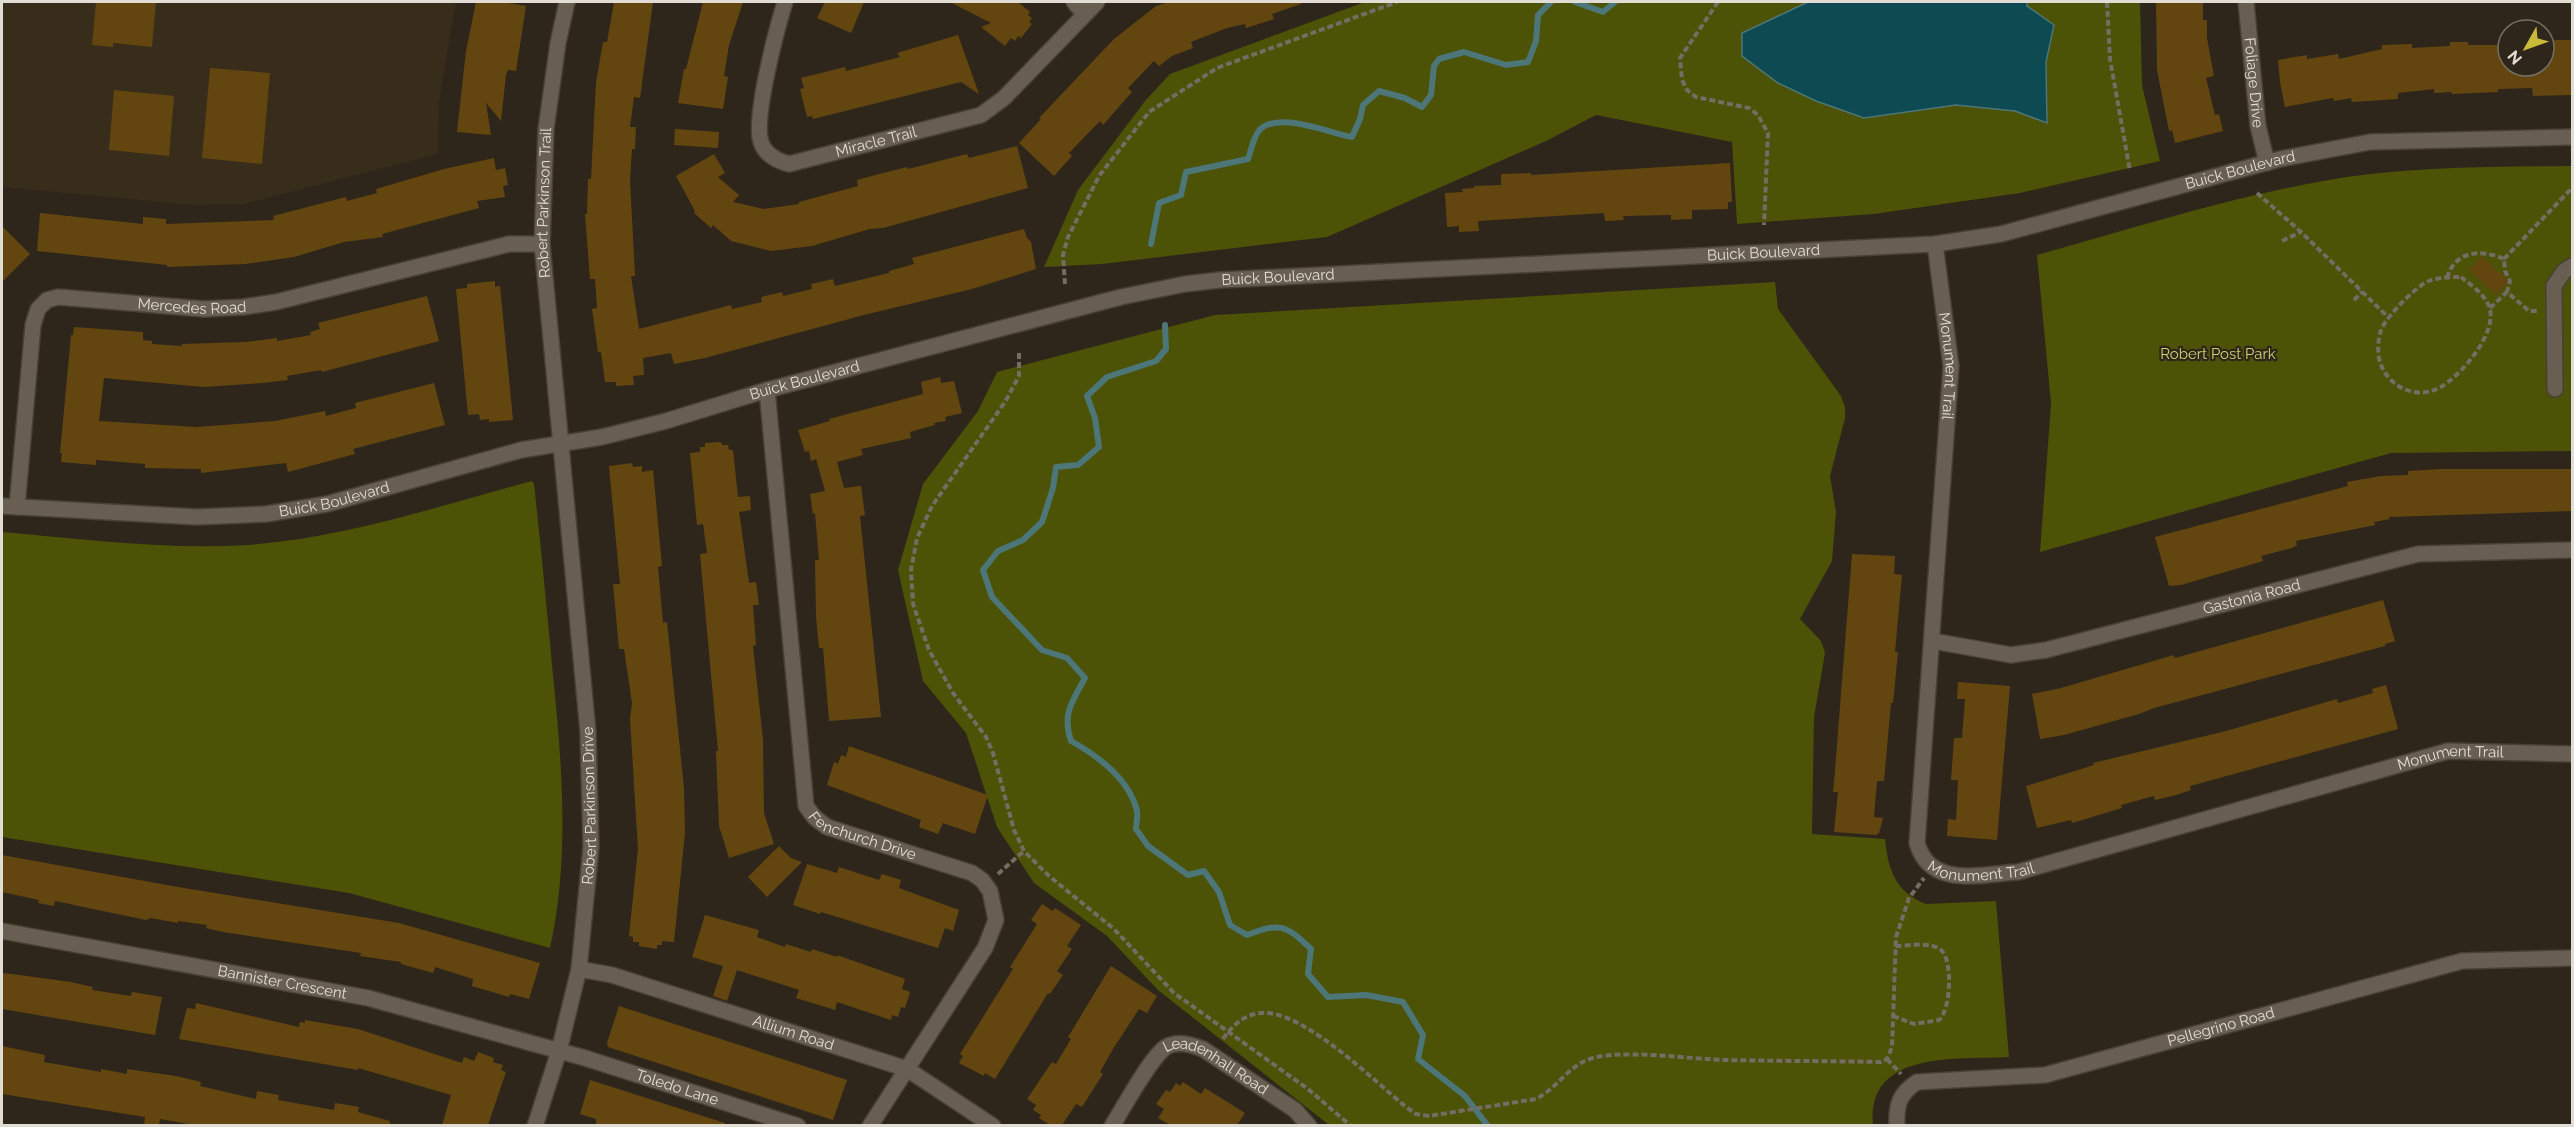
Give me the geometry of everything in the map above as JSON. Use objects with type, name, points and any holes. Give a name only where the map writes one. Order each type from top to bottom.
[{"type":"street","name":"Robert Parkinson Trail","points":[[560,444],[542,244],[546,129],[567,2]]},
{"type":"street","name":"Miracle Trail","points":[[785,2],[770,57],[760,123],[761,142],[768,152],[776,160],[789,164],[981,115],[1004,98],[1079,8],[1097,2]]},
{"type":"street","name":"Foliage Drive","points":[[2246,2],[2258,126],[2267,163]]},
{"type":"street","name":"Buick Boulevard","points":[[9,507],[197,517],[266,514],[343,501],[521,450],[602,437],[767,390],[1121,297],[1185,284],[1230,279],[1935,244],[2001,234],[2267,163],[2370,142],[2572,137]]},
{"type":"street","name":"Mercedes Road","points":[[9,507],[33,326],[38,309],[47,300],[72,297],[204,309],[243,307],[288,300],[509,244],[542,244]]},
{"type":"street","name":"Monument Trail","points":[[1935,244],[1951,366],[1917,843],[1920,855],[1932,868],[1949,876],[2018,872],[2448,751],[2572,754]]},
{"type":"street","points":[[2555,389],[2554,286],[2564,271],[2572,266]]},
{"type":"street","name":"Fenchurch Drive","points":[[767,390],[806,806],[814,817],[827,827],[972,873],[982,880],[990,891],[995,906],[996,920],[985,948],[870,1125]]},
{"type":"street","name":"Robert Parkinson Drive","points":[[536,1125],[559,1051],[579,969],[591,848],[588,732],[560,444]]},
{"type":"street","name":"Gastonia Road","points":[[1932,641],[2011,654],[2046,650],[2418,554],[2572,550]]},
{"type":"street","name":"Bannister Crescent","points":[[2,931],[368,998],[559,1051]]},
{"type":"street","name":"Pellegrino Road","points":[[1897,1125],[1896,1109],[1900,1098],[1917,1082],[2045,1075],[2462,961],[2572,958]]},
{"type":"street","name":"Allium Road","points":[[579,969],[612,975],[907,1069],[993,1125]]},
{"type":"street","name":"Leadenhall Road","points":[[1112,1125],[1154,1060],[1166,1047],[1188,1044],[1203,1049],[1295,1110],[1309,1125]]},
{"type":"street","name":"Toledo Lane","points":[[559,1051],[798,1125]]},
{"type":"path","points":[[1065,284],[1063,255],[1068,237],[1099,176],[1149,112],[1217,68],[1397,2]]},
{"type":"path","points":[[1718,2],[1680,58],[1682,80],[1687,90],[1696,97],[1749,108],[1764,123],[1768,133],[1764,225]]},
{"type":"path","points":[[2108,2],[2110,59],[2130,171]]},
{"type":"path","points":[[2490,308],[2507,292],[2510,281],[2505,271],[2504,260],[2572,188]]},
{"type":"path","points":[[2257,193],[2301,232],[2389,318]]},
{"type":"path","points":[[2282,241],[2301,232]]},
{"type":"path","points":[[2447,278],[2450,269],[2461,258],[2477,252],[2490,253],[2504,260]]},
{"type":"path","points":[[2461,277],[2485,298],[2490,308],[2492,320],[2486,339],[2455,375],[2439,388],[2409,392],[2395,384],[2385,372],[2378,349],[2381,330],[2406,299],[2426,282],[2461,277]]},
{"type":"path","points":[[2354,300],[2362,292]]},
{"type":"path","points":[[2507,292],[2529,311],[2554,312]]},
{"type":"path","points":[[1019,353],[1019,376],[1005,402],[932,506],[917,538],[911,570],[913,604],[929,650],[953,693],[986,737],[993,753],[1014,830],[1024,851],[1049,876],[1114,929],[1174,993],[1308,1089],[1350,1125]]},
{"type":"path","points":[[994,878],[1024,851]]},
{"type":"path","points":[[1223,1039],[1236,1023],[1258,1014],[1270,1013],[1312,1030],[1406,1107],[1416,1114],[1429,1116],[1536,1099],[1551,1091],[1575,1066],[1588,1059],[1612,1055],[1724,1060],[1881,1062],[1891,1053],[1895,946],[1901,917],[1909,898],[1932,868]]},
{"type":"path","points":[[1893,1016],[1914,1024],[1939,1020],[1947,1007],[1948,967],[1947,958],[1942,951],[1934,946],[1895,946]]},
{"type":"shaded area","points":[[2,2],[456,2],[439,102],[438,154],[243,204],[194,205],[2,187]]},
{"type":"green space","points":[[1365,2],[2140,2],[2142,85],[2160,161],[2020,193],[1874,214],[1737,224],[1732,142],[1596,115],[1546,141],[1327,237],[1102,264],[1044,267],[1078,190],[1145,101],[1170,74]]},
{"type":"green space","name":"Robert Post Park","points":[[2572,166],[2572,451],[2391,453],[2040,552],[2051,404],[2037,255],[2215,205],[2323,181],[2416,170]]},
{"type":"green space","points":[[1775,282],[1778,309],[1841,396],[1845,407],[1845,418],[1830,476],[1836,512],[1832,561],[1800,619],[1821,641],[1825,653],[1814,717],[1812,834],[1885,839],[1891,870],[1900,886],[1915,899],[1926,904],[1996,901],[2009,1057],[1942,1060],[1900,1071],[1884,1083],[1875,1100],[1873,1125],[1329,1125],[1158,990],[1107,936],[1034,883],[997,827],[966,733],[923,681],[898,570],[923,484],[978,411],[997,372],[1215,315]]},
{"type":"green space","points":[[532,481],[544,579],[561,777],[560,880],[550,948],[349,893],[2,837],[2,532],[155,545],[247,545],[319,536],[355,528]]},
{"type":"water","points":[[1808,2],[2027,2],[2027,6],[2054,25],[2046,62],[2047,123],[2015,111],[1956,105],[1864,118],[1816,101],[1778,83],[1742,56],[1742,33]]},
{"type":"building","points":[[96,2],[156,2],[152,47],[113,43],[113,47],[92,45]]},
{"type":"building","points":[[476,2],[501,2],[526,6],[516,71],[508,70],[506,75],[501,121],[486,103],[491,135],[457,132],[466,51]]},
{"type":"building","points":[[614,2],[653,2],[640,98],[634,97],[630,127],[636,127],[630,180],[635,276],[631,276],[639,329],[731,305],[732,309],[762,302],[761,297],[782,292],[783,296],[812,289],[811,284],[833,279],[835,286],[889,273],[889,271],[914,264],[912,258],[1024,229],[1031,242],[1036,269],[972,289],[864,315],[705,358],[674,364],[671,353],[643,358],[644,375],[633,376],[634,385],[616,386],[616,382],[605,382],[592,309],[597,308],[595,279],[590,279],[585,214],[587,214],[588,179],[591,179],[596,82],[603,42],[607,42]]},
{"type":"building","points":[[703,2],[743,2],[729,45],[724,76],[728,77],[723,109],[678,103],[684,69],[686,69]]},
{"type":"building","points":[[825,2],[864,2],[851,33],[817,18]]},
{"type":"building","points":[[950,2],[1018,2],[1030,12],[1028,15],[1032,18],[1029,22],[1032,24],[1021,38],[1018,36],[1015,41],[1011,38],[1005,46],[981,27],[991,23]]},
{"type":"building","points":[[1169,2],[1301,2],[1301,4],[1272,14],[1274,19],[1246,28],[1245,24],[1227,28],[1191,42],[1193,48],[1172,56],[1159,66],[1154,61],[1128,88],[1132,92],[1103,125],[1100,121],[1069,153],[1072,156],[1054,176],[1019,143],[1041,119],[1039,118],[1114,39],[1156,6]]},
{"type":"building","points":[[2156,2],[2203,2],[2203,20],[2207,20],[2207,38],[2214,76],[2206,78],[2215,115],[2219,114],[2223,131],[2175,143],[2172,130],[2169,131],[2157,70]]},
{"type":"building","points":[[958,35],[979,94],[961,82],[813,119],[812,116],[807,117],[800,89],[804,88],[801,78],[845,67],[846,71],[900,57],[897,53]]},
{"type":"building","points":[[2556,40],[2572,40],[2572,95],[2533,96],[2532,88],[2452,94],[2451,92],[2434,93],[2434,89],[2398,93],[2398,99],[2352,102],[2351,98],[2334,101],[2333,98],[2285,107],[2278,60],[2307,55],[2307,59],[2338,54],[2339,59],[2382,49],[2382,45],[2412,44],[2412,48],[2450,46],[2450,42],[2468,42],[2468,45],[2496,45],[2496,78],[2556,78]]},
{"type":"building","points":[[210,68],[270,73],[262,164],[202,158]]},
{"type":"building","points":[[114,90],[174,96],[169,156],[109,150]]},
{"type":"building","points":[[675,129],[719,132],[718,148],[674,145]]},
{"type":"building","points":[[1017,146],[1028,188],[812,246],[771,251],[731,241],[713,225],[711,228],[694,213],[676,176],[714,154],[725,173],[718,177],[739,195],[733,202],[764,209],[799,204],[799,202],[858,186],[857,180],[907,167],[908,169],[967,154],[969,158]]},
{"type":"building","points":[[494,158],[496,170],[505,168],[508,185],[503,186],[505,197],[477,201],[479,208],[382,234],[383,237],[344,242],[294,257],[245,264],[167,267],[167,265],[37,251],[40,213],[143,224],[143,217],[166,219],[166,224],[274,220],[273,216],[346,197],[347,201],[377,193],[376,189],[444,169]]},
{"type":"building","points":[[1730,163],[1732,202],[1728,202],[1728,209],[1692,210],[1692,219],[1671,220],[1671,215],[1623,216],[1624,220],[1605,221],[1604,213],[1478,221],[1479,231],[1459,232],[1459,226],[1447,227],[1445,193],[1463,192],[1462,189],[1474,188],[1474,186],[1501,185],[1501,174],[1531,173],[1531,175]]},
{"type":"building","points":[[2,226],[30,254],[2,282]]},
{"type":"building","points":[[2482,256],[2509,282],[2496,295],[2469,269]]},
{"type":"building","points":[[495,281],[495,287],[500,286],[513,420],[489,422],[489,419],[480,420],[479,414],[468,415],[456,289],[467,288],[467,284]]},
{"type":"building","points":[[427,296],[439,341],[322,372],[321,370],[287,376],[288,380],[263,383],[204,387],[104,378],[99,421],[196,427],[275,421],[325,411],[326,416],[356,408],[355,403],[434,383],[445,425],[353,449],[355,454],[288,472],[286,463],[201,473],[201,469],[145,468],[145,464],[96,460],[96,465],[61,462],[71,335],[73,335],[74,327],[143,332],[143,340],[152,341],[152,344],[182,346],[182,344],[246,342],[277,338],[277,341],[311,335],[310,332],[320,329],[318,323]]},
{"type":"building","points":[[940,377],[941,383],[954,381],[962,413],[945,417],[946,421],[910,432],[911,438],[861,449],[863,455],[837,462],[844,488],[861,486],[865,515],[860,516],[881,717],[829,721],[823,648],[819,648],[816,616],[815,560],[819,560],[815,513],[813,514],[810,494],[825,491],[816,459],[811,461],[809,451],[805,452],[798,430],[830,421],[829,419],[923,394],[921,382]]},
{"type":"building","points":[[721,442],[722,445],[728,445],[729,450],[733,450],[738,497],[750,496],[751,510],[739,512],[749,583],[756,582],[759,605],[753,605],[756,645],[753,646],[763,740],[764,813],[774,844],[729,858],[719,826],[716,751],[718,751],[700,554],[707,553],[703,524],[697,525],[690,453],[700,452],[700,447],[705,447],[705,443]]},
{"type":"building","points":[[632,463],[633,467],[642,466],[642,472],[653,470],[662,566],[658,567],[663,623],[667,622],[684,788],[685,833],[674,942],[662,941],[662,945],[657,945],[657,949],[639,946],[639,942],[633,942],[633,937],[629,936],[638,849],[630,719],[632,703],[624,649],[619,649],[613,584],[620,584],[609,466]]},
{"type":"building","points":[[2572,469],[2572,511],[2389,517],[2390,519],[2374,522],[2375,525],[2296,541],[2297,545],[2292,548],[2261,556],[2263,561],[2181,585],[2169,586],[2155,537],[2348,486],[2347,482],[2381,476],[2408,475],[2408,471]]},
{"type":"building","points":[[1852,554],[1895,556],[1894,574],[1902,575],[1895,652],[1898,652],[1884,781],[1877,781],[1874,817],[1883,818],[1879,833],[1876,835],[1834,832],[1838,792],[1833,792]]},
{"type":"building","points":[[2383,600],[2395,641],[2385,646],[2154,708],[2064,735],[2040,739],[2032,694],[2061,688],[2174,655],[2175,658]]},
{"type":"building","points":[[1958,682],[2010,686],[1997,840],[1947,836],[1948,819],[1956,820],[1958,780],[1951,780],[1954,738],[1962,738],[1965,699],[1957,699]]},
{"type":"building","points":[[2386,685],[2398,729],[2190,786],[2191,790],[2176,795],[2155,800],[2154,796],[2072,823],[2071,820],[2037,828],[2026,786],[2094,765],[2093,763],[2226,731],[2337,699],[2338,703],[2373,693],[2372,689]]},
{"type":"building","points":[[849,746],[988,795],[975,834],[943,823],[938,834],[919,827],[921,820],[827,785],[834,762],[838,764],[841,755],[846,757]]},
{"type":"building","points":[[779,846],[791,858],[802,862],[767,897],[748,877]]},
{"type":"building","points":[[2,855],[172,886],[399,923],[540,963],[529,999],[510,994],[509,997],[472,986],[473,979],[435,967],[433,973],[401,964],[401,962],[360,956],[361,953],[223,932],[206,928],[207,925],[151,918],[146,920],[55,901],[54,906],[38,903],[39,900],[2,892]]},
{"type":"building","points":[[807,864],[837,873],[839,867],[879,880],[882,874],[901,880],[899,888],[959,910],[953,931],[945,928],[938,948],[793,905]]},
{"type":"building","points":[[1042,904],[1053,911],[1055,908],[1081,925],[1067,946],[1072,949],[1057,971],[1063,975],[1050,994],[1048,993],[995,1079],[985,1073],[984,1076],[959,1063],[963,1056],[960,1054],[1013,969],[1010,967],[1037,924],[1031,920]]},
{"type":"building","points":[[705,915],[759,930],[757,937],[785,947],[786,944],[811,952],[812,949],[837,957],[837,955],[905,979],[902,989],[910,992],[905,1008],[901,1007],[898,1017],[892,1015],[891,1020],[837,1002],[835,1010],[796,998],[799,990],[737,970],[727,1001],[713,996],[723,966],[692,957]]},
{"type":"building","points":[[1111,966],[1157,996],[1147,1013],[1139,1009],[1113,1049],[1100,1072],[1103,1074],[1082,1107],[1076,1104],[1062,1125],[1050,1125],[1039,1118],[1041,1115],[1033,1110],[1036,1105],[1027,1099],[1052,1062],[1056,1064],[1071,1039],[1068,1037]]},
{"type":"building","points":[[4,973],[71,982],[93,987],[92,990],[131,996],[132,992],[162,997],[155,1035],[2,1009],[2,975]]},
{"type":"building","points":[[196,1003],[299,1027],[300,1022],[305,1023],[305,1020],[358,1029],[462,1063],[464,1057],[474,1061],[478,1052],[494,1058],[493,1062],[503,1065],[501,1070],[506,1072],[488,1125],[442,1125],[451,1095],[358,1068],[358,1070],[179,1039],[187,1008],[195,1009]]},
{"type":"building","points":[[619,1006],[847,1080],[833,1120],[608,1047],[607,1043]]},
{"type":"building","points":[[2,1046],[45,1055],[44,1062],[101,1072],[101,1069],[127,1074],[127,1069],[176,1076],[201,1082],[200,1086],[256,1099],[257,1091],[279,1095],[278,1100],[334,1110],[335,1103],[359,1107],[358,1112],[390,1121],[390,1125],[194,1125],[160,1119],[159,1125],[144,1125],[145,1117],[2,1094]]},
{"type":"building","points":[[590,1080],[725,1123],[724,1125],[596,1125],[596,1119],[580,1114]]},
{"type":"building","points":[[1183,1082],[1201,1094],[1205,1088],[1245,1113],[1237,1125],[1170,1125],[1158,1118],[1164,1109],[1156,1104],[1166,1090],[1170,1092],[1176,1083],[1180,1086]]},
{"type":"waterway","points":[[1151,244],[1159,203],[1181,195],[1186,172],[1248,159],[1258,132],[1266,125],[1289,122],[1352,137],[1363,105],[1379,91],[1405,98],[1422,107],[1431,95],[1434,66],[1439,59],[1464,52],[1506,65],[1528,62],[1536,41],[1538,15],[1551,2]]},
{"type":"waterway","points":[[1575,2],[1603,12],[1615,2]]},
{"type":"waterway","points":[[1165,325],[1166,349],[1156,361],[1107,377],[1087,396],[1095,418],[1099,447],[1078,465],[1056,467],[1053,488],[1042,522],[1023,540],[998,551],[983,570],[992,597],[1042,650],[1067,658],[1085,678],[1072,701],[1068,716],[1068,732],[1071,741],[1102,761],[1120,778],[1133,799],[1137,811],[1136,829],[1148,846],[1188,875],[1204,871],[1219,892],[1230,925],[1247,935],[1275,927],[1295,935],[1311,949],[1308,974],[1328,997],[1366,995],[1403,1002],[1423,1035],[1418,1059],[1465,1096],[1488,1126]]}]
